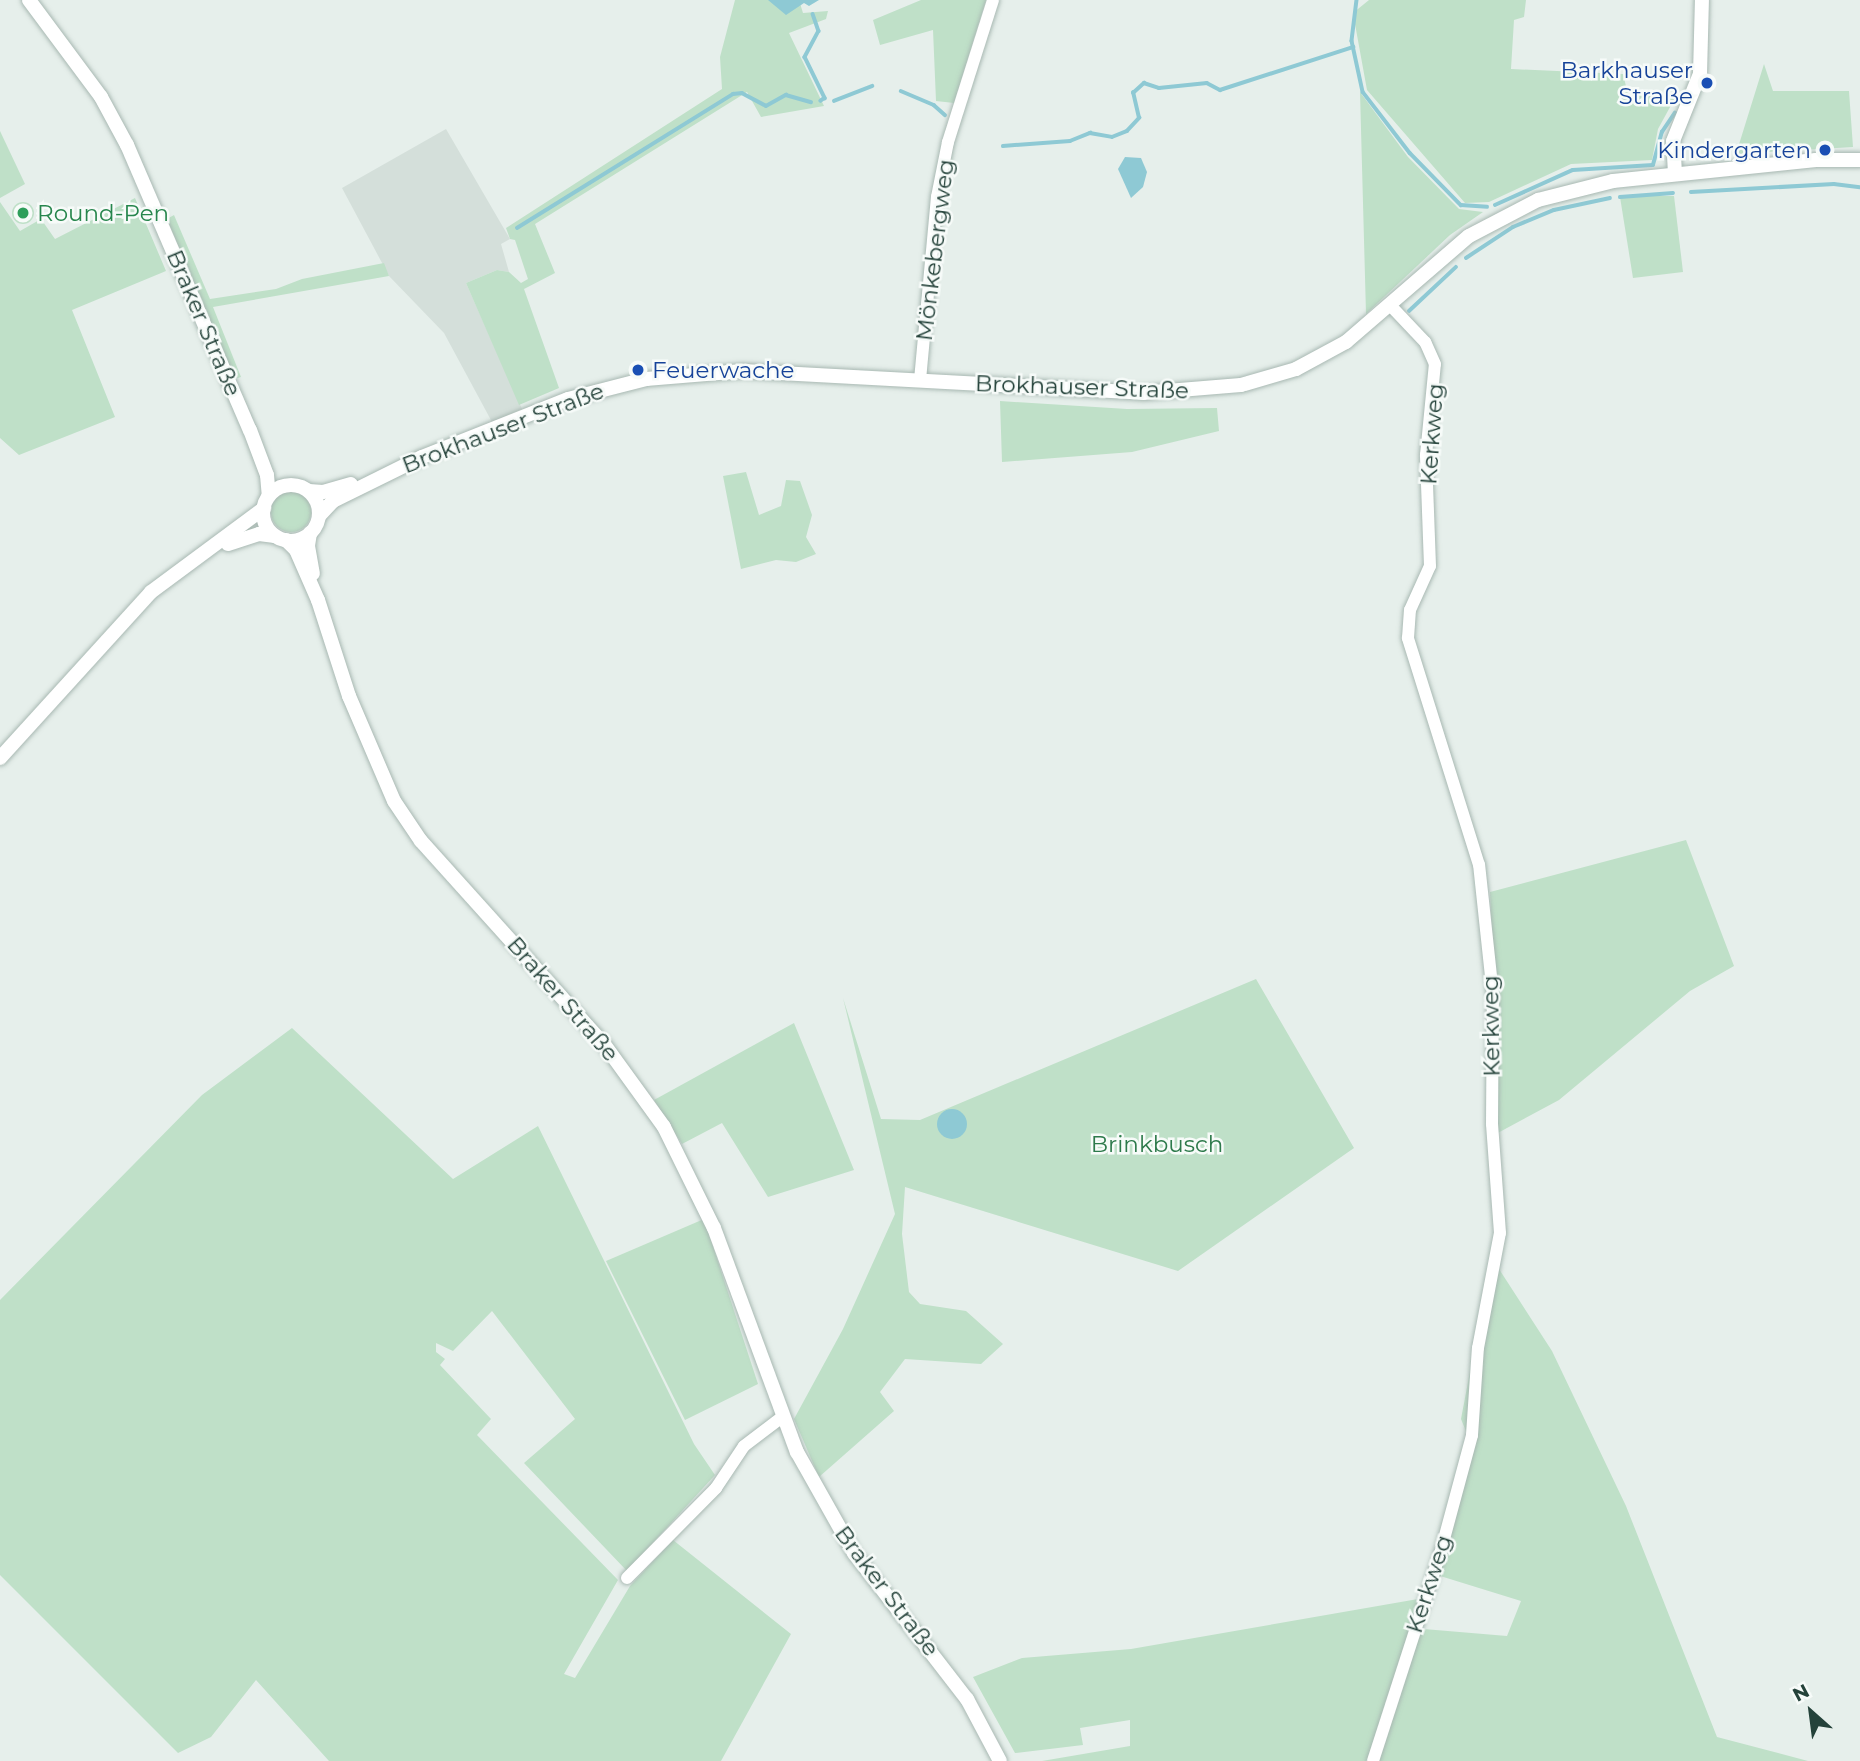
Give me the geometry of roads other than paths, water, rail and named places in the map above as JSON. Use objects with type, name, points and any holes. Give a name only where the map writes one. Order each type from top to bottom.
[{"type":"street","name":"Braker Straße","points":[[29,0],[101,97],[127,145],[250,430],[269,483],[266,502]]},
{"type":"street","name":"Mönkebergweg","points":[[920,380],[937,197],[948,142],[993,0]]},
{"type":"street","points":[[1675,174],[1674,141],[1700,74],[1702,0]]},
{"type":"street","name":"Brokhauser Straße","points":[[309,491],[323,492],[386,472],[568,399],[646,379],[743,371],[1143,393],[1226,388],[1296,369],[1346,342],[1391,306],[1451,250],[1512,211],[1591,184],[1816,160],[1860,160]]},
{"type":"street","name":"Kerkweg","points":[[1373,1761],[1440,1554],[1472,1435],[1478,1348],[1500,1233],[1492,1124],[1493,995],[1479,865],[1408,638],[1410,610],[1430,566],[1426,454],[1435,364],[1425,342],[1391,306]]},
{"type":"street","name":"Braker Straße","points":[[250,430],[279,477],[292,485]]},
{"type":"street","name":"Brokhauser Straße","points":[[319,516],[328,504],[386,472]]},
{"type":"street","points":[[0,758],[132,610],[170,575],[210,549],[266,502],[292,485],[309,491],[319,516],[310,533],[280,538],[254,534],[210,549]]},
{"type":"street","points":[[266,502],[265,523],[280,538]]},
{"type":"street","name":"Braker Straße","points":[[310,533],[308,546],[318,600]]},
{"type":"street","name":"Braker Straße","points":[[280,538],[296,550],[318,600],[367,743],[405,820],[604,1044],[674,1144],[714,1228],[782,1417],[837,1526],[967,1699],[999,1761]]},
{"type":"street","points":[[626,1578],[716,1488],[744,1446],[782,1417]]},
{"type":"water","points":[[768,0],[819,0],[809,6],[804,3],[786,15]]},
{"type":"water","points":[[1125,157],[1141,158],[1147,172],[1143,187],[1131,198],[1118,169]]},
{"type":"water","points":[[952,1109],[962,1114],[967,1124],[962,1134],[952,1139],[942,1134],[937,1124],[942,1114]]},
{"type":"waterway","points":[[1357,0],[1352,41],[1363,92],[1410,153],[1461,205],[1487,207]]},
{"type":"waterway","points":[[813,14],[819,31],[805,57],[825,98],[821,101]]},
{"type":"waterway","points":[[1003,146],[1070,141],[1090,133],[1112,137],[1127,131],[1139,118],[1133,93],[1144,83],[1159,88],[1207,83],[1220,90],[1353,47]]},
{"type":"waterway","points":[[834,101],[872,86]]},
{"type":"waterway","points":[[901,91],[934,105],[945,115]]},
{"type":"waterway","points":[[517,228],[733,94],[742,93],[766,106],[786,95],[811,102]]},
{"type":"waterway","points":[[1495,205],[1573,170],[1653,165],[1662,132],[1675,113]]},
{"type":"waterway","points":[[1691,192],[1834,184],[1860,187]]},
{"type":"waterway","points":[[1620,197],[1673,193]]},
{"type":"waterway","points":[[1466,258],[1513,227],[1554,210],[1610,198]]},
{"type":"waterway","points":[[1409,311],[1456,267]]},
{"type":"place","name":"Barkhauser Straße","points":[[1707,83]]},
{"type":"place","name":"Kindergarten","points":[[1825,150]]},
{"type":"place","name":"Round-Pen","points":[[23,213]]},
{"type":"place","name":"Feuerwache","points":[[638,370]]},
{"type":"park label","name":"Brinkbusch","points":[[1157,1144]]}]
